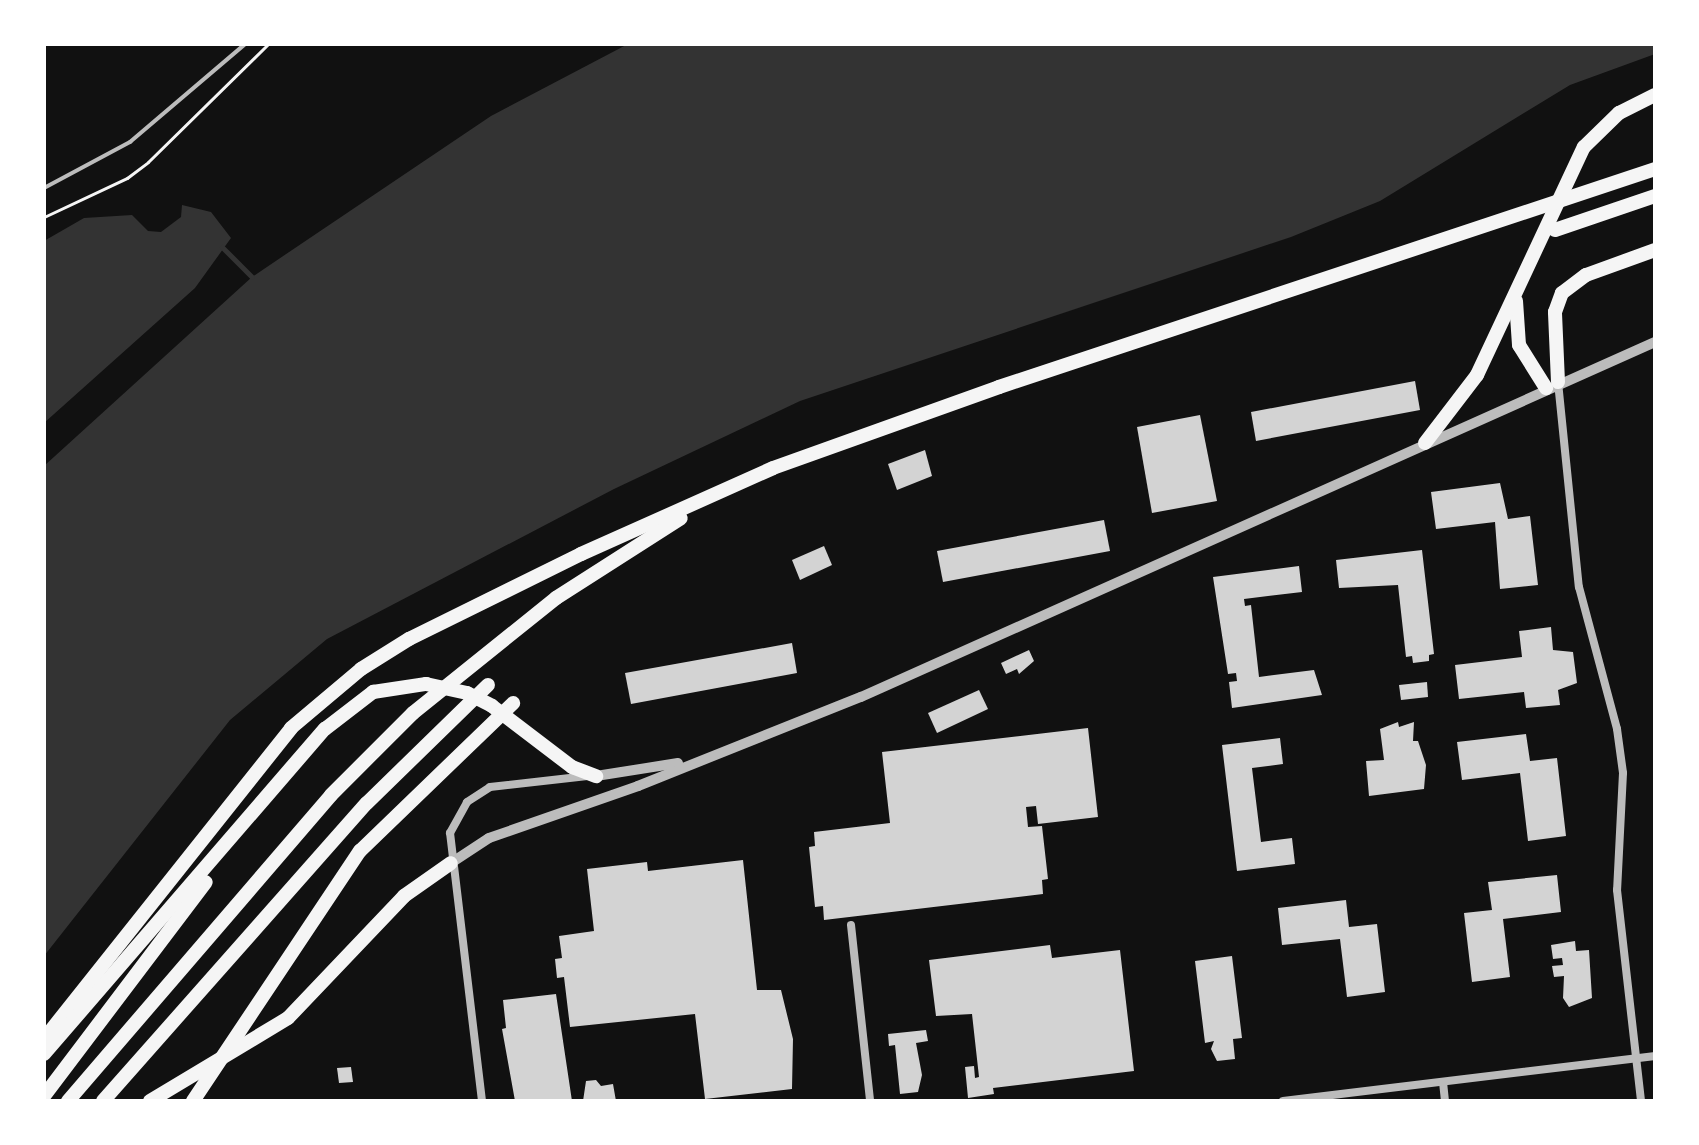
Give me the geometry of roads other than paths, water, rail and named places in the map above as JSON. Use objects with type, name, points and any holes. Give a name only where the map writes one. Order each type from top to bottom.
[{"type":"highway","points":[[1425,443],[1465,394],[1495,337],[1570,169],[1600,129],[1655,95]]},
{"type":"highway","points":[[44,1039],[265,758],[332,691],[409,639],[581,554],[773,468],[986,391],[1655,169]]},
{"type":"highway","points":[[1555,230],[1655,196]]},
{"type":"highway","points":[[1552,385],[1558,299],[1586,275],[1655,250]]},
{"type":"highway","points":[[1517,289],[1516,336],[1552,385]]},
{"type":"highway","points":[[68,1101],[331,795],[413,713],[556,598],[675,521],[773,468]]},
{"type":"highway","points":[[44,1054],[349,707],[396,685],[446,687],[492,706],[560,759],[596,776]]},
{"type":"highway","points":[[103,1101],[367,803],[488,685]]},
{"type":"highway","points":[[194,1099],[360,851],[513,703]]},
{"type":"highway","points":[[44,1096],[261,808]]},
{"type":"highway","points":[[150,1101],[288,1018],[404,896],[451,863]]},
{"type":"street","points":[[451,863],[489,838],[638,786],[696,759],[861,697],[1552,385],[1655,342]]},
{"type":"street","points":[[1552,385],[1579,587],[1617,729],[1623,773],[1617,890],[1641,1101]]},
{"type":"street","points":[[482,1101],[451,863],[450,833],[477,794],[506,784],[596,776],[696,759]]},
{"type":"street","points":[[851,925],[870,1101]]},
{"type":"street","points":[[1283,1101],[1655,1056]]},
{"type":"street","points":[[1443,1082],[1445,1101]]},
{"type":"lane","points":[[44,188],[92,167],[130,142],[245,44]]},
{"type":"waterway","points":[[222,247],[252,277]]}]
